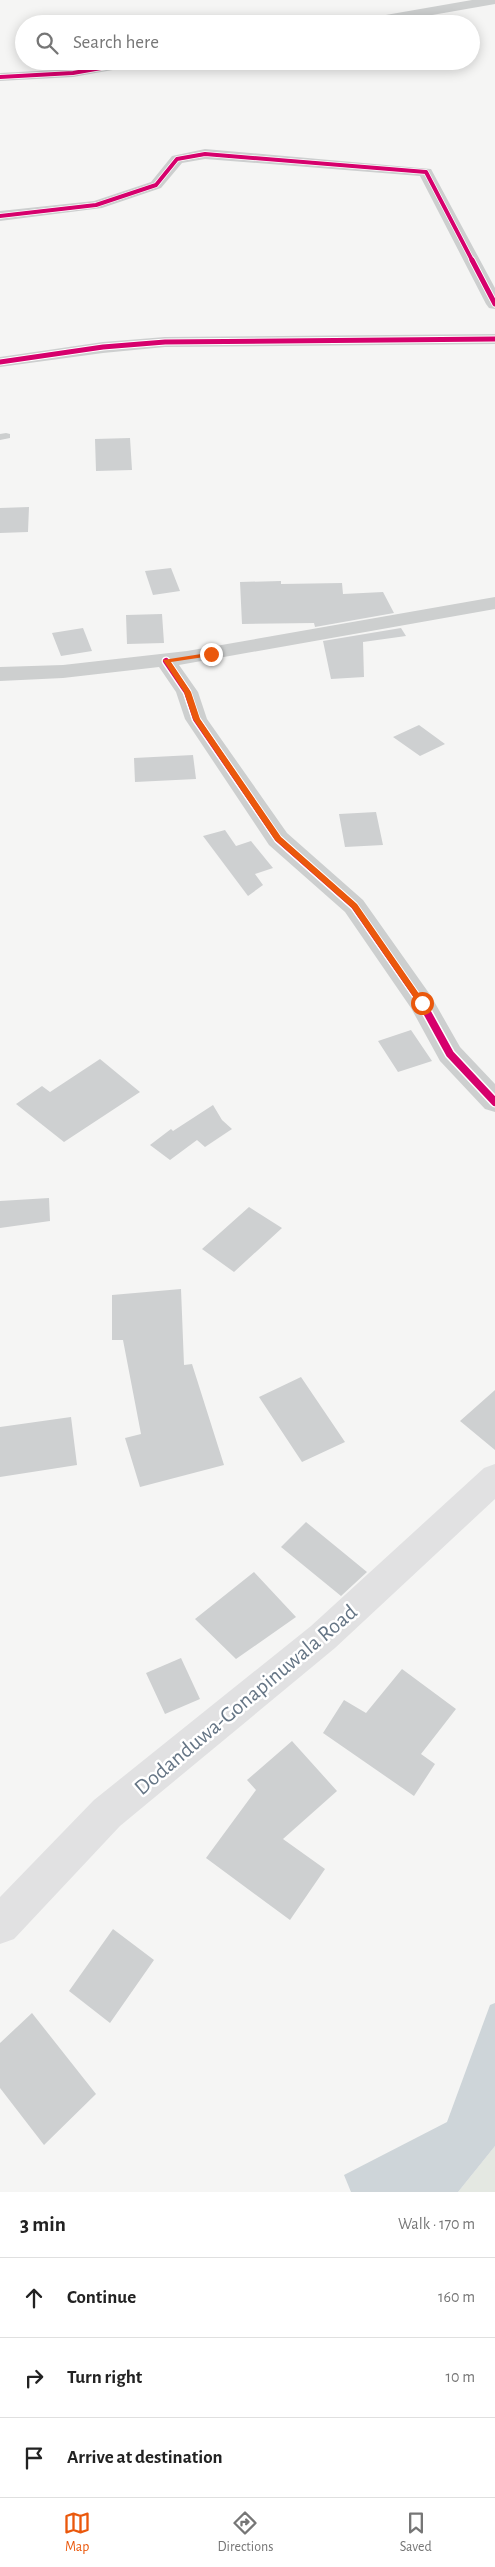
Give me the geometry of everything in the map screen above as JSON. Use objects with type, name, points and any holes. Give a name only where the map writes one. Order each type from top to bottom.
[{"type":"main road","name":"Dodanduwa-Gonapinuwala Road","points":[[0,1925],[107,1813],[323,1637],[495,1478]]},
{"type":"street","points":[[406,15],[495,0]]},
{"type":"street","points":[[0,77],[73,73],[90,70]]},
{"type":"street","points":[[0,216],[96,205],[156,185],[178,159],[205,154],[426,172],[495,304]]},
{"type":"street","points":[[0,362],[163,342],[300,340],[432,343],[495,340]]},
{"type":"street","points":[[0,674],[41,674],[166,660],[425,612],[495,603]]},
{"type":"street","points":[[166,660],[187,692],[196,719],[278,839],[354,906],[422,1003],[450,1054],[495,1102]]},
{"type":"shaded area","points":[[495,2003],[495,2146],[458,2192],[351,2192],[344,2175],[447,2122],[490,2005]]},
{"type":"shaded area","points":[[495,2146],[495,2192],[458,2192]]},
{"type":"building","points":[[130,438],[132,470],[96,471],[95,439]]},
{"type":"building","points":[[29,507],[28,532],[0,533],[0,508]]},
{"type":"building","points":[[171,568],[180,591],[153,595],[145,571]]},
{"type":"building","points":[[281,581],[281,584],[342,583],[343,594],[383,592],[394,613],[315,627],[314,623],[242,624],[240,582]]},
{"type":"building","points":[[162,614],[164,643],[127,644],[126,615]]},
{"type":"building","points":[[83,628],[92,651],[61,656],[52,633]]},
{"type":"building","points":[[401,628],[406,636],[363,642],[364,677],[331,679],[323,641]]},
{"type":"building","points":[[419,725],[445,744],[420,756],[393,737]]},
{"type":"building","points":[[193,755],[196,779],[135,782],[134,758]]},
{"type":"building","points":[[376,812],[383,845],[345,847],[339,814]]},
{"type":"building","points":[[225,830],[236,846],[251,841],[273,868],[255,874],[263,885],[248,896],[203,836]]},
{"type":"building","points":[[411,1030],[432,1061],[398,1072],[378,1041]]},
{"type":"building","points":[[100,1059],[140,1092],[64,1142],[16,1104],[42,1086],[50,1092]]},
{"type":"building","points":[[213,1105],[222,1120],[232,1129],[205,1147],[197,1140],[170,1160],[150,1145],[171,1129],[173,1131]]},
{"type":"building","points":[[49,1198],[50,1221],[0,1228],[0,1201]]},
{"type":"building","points":[[249,1207],[282,1228],[234,1272],[202,1249]]},
{"type":"building","points":[[181,1289],[184,1365],[192,1364],[224,1465],[140,1487],[125,1438],[141,1434],[123,1340],[112,1340],[112,1295]]},
{"type":"building","points":[[301,1377],[345,1442],[302,1462],[259,1397]]},
{"type":"building","points":[[495,1390],[495,1450],[460,1421]]},
{"type":"building","points":[[71,1417],[77,1465],[0,1477],[0,1427]]},
{"type":"building","points":[[306,1522],[367,1572],[341,1596],[281,1547]]},
{"type":"building","points":[[254,1572],[296,1617],[236,1659],[195,1619]]},
{"type":"building","points":[[181,1658],[200,1699],[165,1714],[146,1673]]},
{"type":"building","points":[[402,1669],[456,1709],[421,1754],[435,1764],[414,1796],[323,1733],[344,1700],[366,1713]]},
{"type":"building","points":[[292,1741],[337,1791],[283,1839],[325,1869],[290,1920],[206,1858],[256,1790],[247,1780]]},
{"type":"building","points":[[113,1929],[154,1960],[110,2023],[69,1991]]},
{"type":"building","points":[[32,2013],[96,2094],[44,2145],[0,2088],[0,2043]]},
{"type":"cycle path","points":[[0,77],[73,73],[90,70]]},
{"type":"cycle path","points":[[0,216],[96,205],[156,185],[177,159],[205,154],[426,172],[495,304]]},
{"type":"cycle path","points":[[0,362],[103,347],[165,342],[454,341],[495,339]]},
{"type":"cycle path","points":[[166,661],[187,692],[196,719],[278,839],[354,906],[422,1003],[450,1054],[495,1102]]},
{"type":"route","points":[[211,654],[166,660],[175,670],[187,692],[196,719],[278,839],[354,906],[422,1003]]}]
